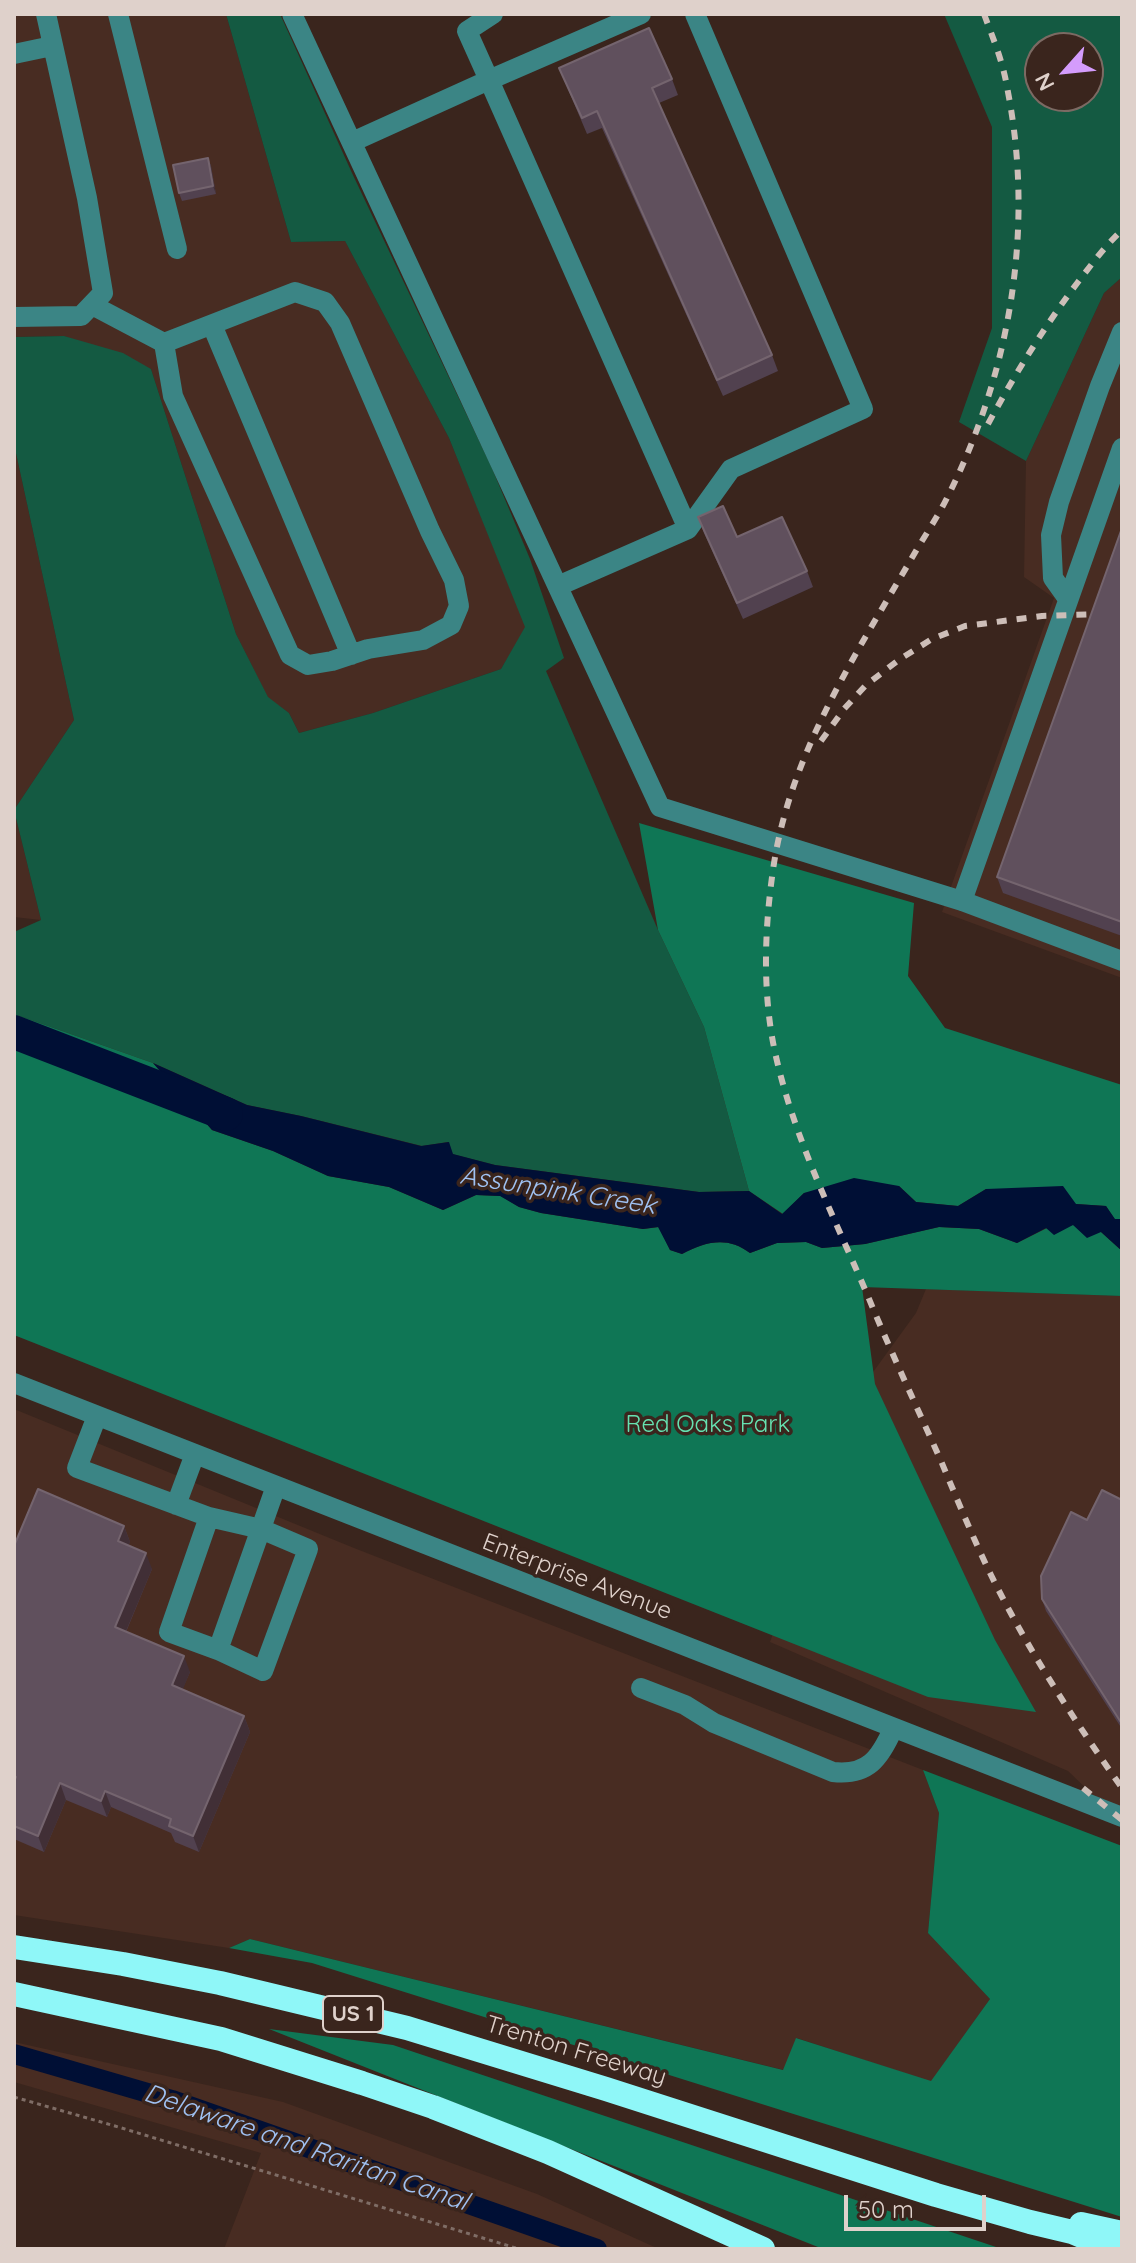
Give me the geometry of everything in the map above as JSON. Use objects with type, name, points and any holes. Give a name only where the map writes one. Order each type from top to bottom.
[{"type":"highway","name":"Trenton Freeway","points":[[14,1947],[220,1983],[407,2028],[936,2195],[1072,2232],[1112,2249]]},
{"type":"highway","points":[[14,1994],[221,2039],[362,2083],[548,2152],[763,2249]]},
{"type":"highway","points":[[976,2206],[1042,2215],[1122,2233]]},
{"type":"street","points":[[14,317],[81,316],[103,293],[87,198],[46,14]]},
{"type":"street","points":[[118,14],[177,249]]},
{"type":"street","points":[[292,14],[660,807],[962,901],[1122,961]]},
{"type":"street","points":[[493,14],[467,31],[688,529]]},
{"type":"street","points":[[352,142],[641,14]]},
{"type":"street","points":[[558,586],[688,529],[731,469],[863,409],[695,14]]},
{"type":"street","points":[[14,54],[52,46]]},
{"type":"street","points":[[92,305],[164,343],[295,292],[325,302],[340,323],[454,580],[459,606],[451,625],[423,640],[368,649],[332,661],[308,665],[290,655],[173,396],[164,343]]},
{"type":"street","points":[[212,325],[351,655]]},
{"type":"street","points":[[1068,599],[1053,578],[1051,535],[1059,502],[1122,332]]},
{"type":"street","points":[[962,901],[1122,448]]},
{"type":"street","name":"Enterprise Avenue","points":[[14,1383],[1122,1817]]},
{"type":"street","points":[[97,1416],[77,1468],[209,1517],[261,1529],[308,1549],[263,1671],[169,1632],[209,1517]]},
{"type":"street","points":[[176,1505],[195,1454]]},
{"type":"street","points":[[218,1650],[276,1486]]},
{"type":"street","points":[[641,1688],[685,1705],[714,1723],[833,1772],[849,1774],[869,1767],[893,1729]]},
{"type":"path","points":[[14,2097],[519,2249]]},
{"type":"shaded area","points":[[14,14],[226,14],[291,242],[345,241],[449,438],[526,627],[501,669],[373,713],[299,733],[289,713],[268,698],[236,634],[151,369],[64,336],[14,337]]},
{"type":"shaded area","points":[[1122,277],[1122,978],[942,912],[1054,598],[1024,577],[1026,461],[1104,293]]},
{"type":"shaded area","points":[[14,444],[74,720],[14,810]]},
{"type":"shaded area","points":[[14,810],[41,920],[14,917]]},
{"type":"shaded area","points":[[926,1289],[1122,1296],[1122,1823],[1068,1771],[770,1642],[860,1390],[916,1313]]},
{"type":"shaded area","points":[[14,1409],[354,1548],[923,1770],[939,1813],[928,1933],[990,1999],[931,2082],[797,2038],[784,2070],[250,1939],[229,1948],[14,1915]]},
{"type":"shaded area","points":[[14,2042],[283,2102],[537,2194],[659,2249],[224,2249],[261,2153],[14,2082]]},
{"type":"green space","points":[[226,14],[280,14],[491,466],[530,559],[564,658],[546,671],[658,930],[704,1027],[749,1191],[699,1192],[495,1165],[452,1154],[448,1142],[422,1146],[247,1105],[153,1063],[14,1014],[14,932],[41,920],[14,810],[74,720],[14,444],[14,337],[64,336],[123,353],[151,369],[236,634],[268,697],[289,713],[299,733],[373,713],[501,669],[525,627],[449,438],[345,241],[291,242]]},
{"type":"green space","points":[[944,14],[1122,14],[1122,277],[1104,293],[1026,461],[959,422],[992,328],[992,127]]},
{"type":"green space","points":[[639,823],[914,903],[908,976],[945,1028],[1122,1085],[1122,1219],[1115,1220],[1106,1206],[986,1189],[958,1206],[916,1202],[899,1186],[804,1193],[783,1214],[749,1191],[704,1027],[658,930]]},
{"type":"green space","name":"Red Oaks Park","points":[[14,1014],[153,1063],[212,1130],[273,1151],[328,1176],[389,1187],[443,1210],[476,1195],[501,1196],[519,1207],[541,1213],[643,1229],[659,1227],[670,1250],[682,1254],[717,1242],[733,1244],[750,1253],[777,1243],[806,1242],[822,1248],[865,1244],[939,1227],[979,1229],[1017,1243],[1047,1228],[1073,1225],[1101,1232],[1122,1251],[1122,1296],[862,1287],[875,1384],[995,1640],[1036,1712],[928,1697],[14,1335]]},
{"type":"green space","points":[[923,1770],[1122,1846],[1122,2217],[312,1963],[229,1948],[250,1939],[783,2070],[796,2038],[931,2081],[990,1999],[928,1933],[939,1813]]},
{"type":"green space","points":[[269,2029],[393,2045],[1002,2249],[823,2249]]},
{"type":"water","points":[[153,1063],[247,1105],[421,1146],[449,1142],[453,1154],[495,1165],[699,1192],[749,1191],[782,1214],[804,1193],[854,1178],[899,1186],[916,1202],[958,1206],[986,1189],[1063,1186],[1076,1204],[1106,1206],[1115,1219],[1122,1219],[1122,1251],[1101,1232],[1087,1238],[1073,1225],[1054,1235],[1046,1228],[1017,1243],[979,1229],[939,1227],[865,1244],[822,1248],[806,1242],[777,1243],[750,1253],[733,1244],[717,1242],[682,1254],[670,1250],[658,1227],[643,1229],[541,1213],[519,1207],[500,1196],[476,1195],[443,1210],[389,1187],[328,1176],[273,1151],[212,1130]]},
{"type":"building","points":[[649,28],[672,79],[652,88],[772,355],[717,380],[597,111],[582,118],[559,68]]},
{"type":"building","points":[[208,158],[213,186],[179,193],[173,165]]},
{"type":"building","points":[[723,506],[737,537],[782,517],[807,571],[737,603],[698,517]]},
{"type":"building","points":[[1122,528],[1122,922],[997,877]]},
{"type":"building","points":[[38,1489],[124,1526],[118,1541],[146,1553],[115,1627],[184,1656],[172,1685],[244,1716],[193,1836],[169,1826],[171,1819],[105,1791],[101,1801],[60,1783],[38,1836],[14,1826],[14,1546]]},
{"type":"building","points":[[1102,1490],[1122,1500],[1122,1724],[1042,1599],[1041,1576],[1071,1512],[1087,1520]]},
{"type":"waterway","name":"Assunpink Creek","points":[[14,1032],[226,1114]]},
{"type":"waterway","name":"Delaware and Raritan Canal","points":[[14,2054],[172,2100],[597,2249]]},
{"type":"railway","points":[[984,14],[1005,78],[1015,139],[1018,192],[1012,297],[1001,349],[969,450],[947,498],[848,668],[809,746],[794,786],[781,828],[773,870],[766,941],[767,990],[772,1038],[794,1121],[971,1533],[1036,1657],[1122,1788]]},
{"type":"railway","points":[[988,424],[1053,316],[1122,230]]},
{"type":"railway","points":[[821,741],[866,685],[932,639],[965,626],[1042,616],[1103,614]]},
{"type":"railway","points":[[1083,1788],[1122,1820]]}]
